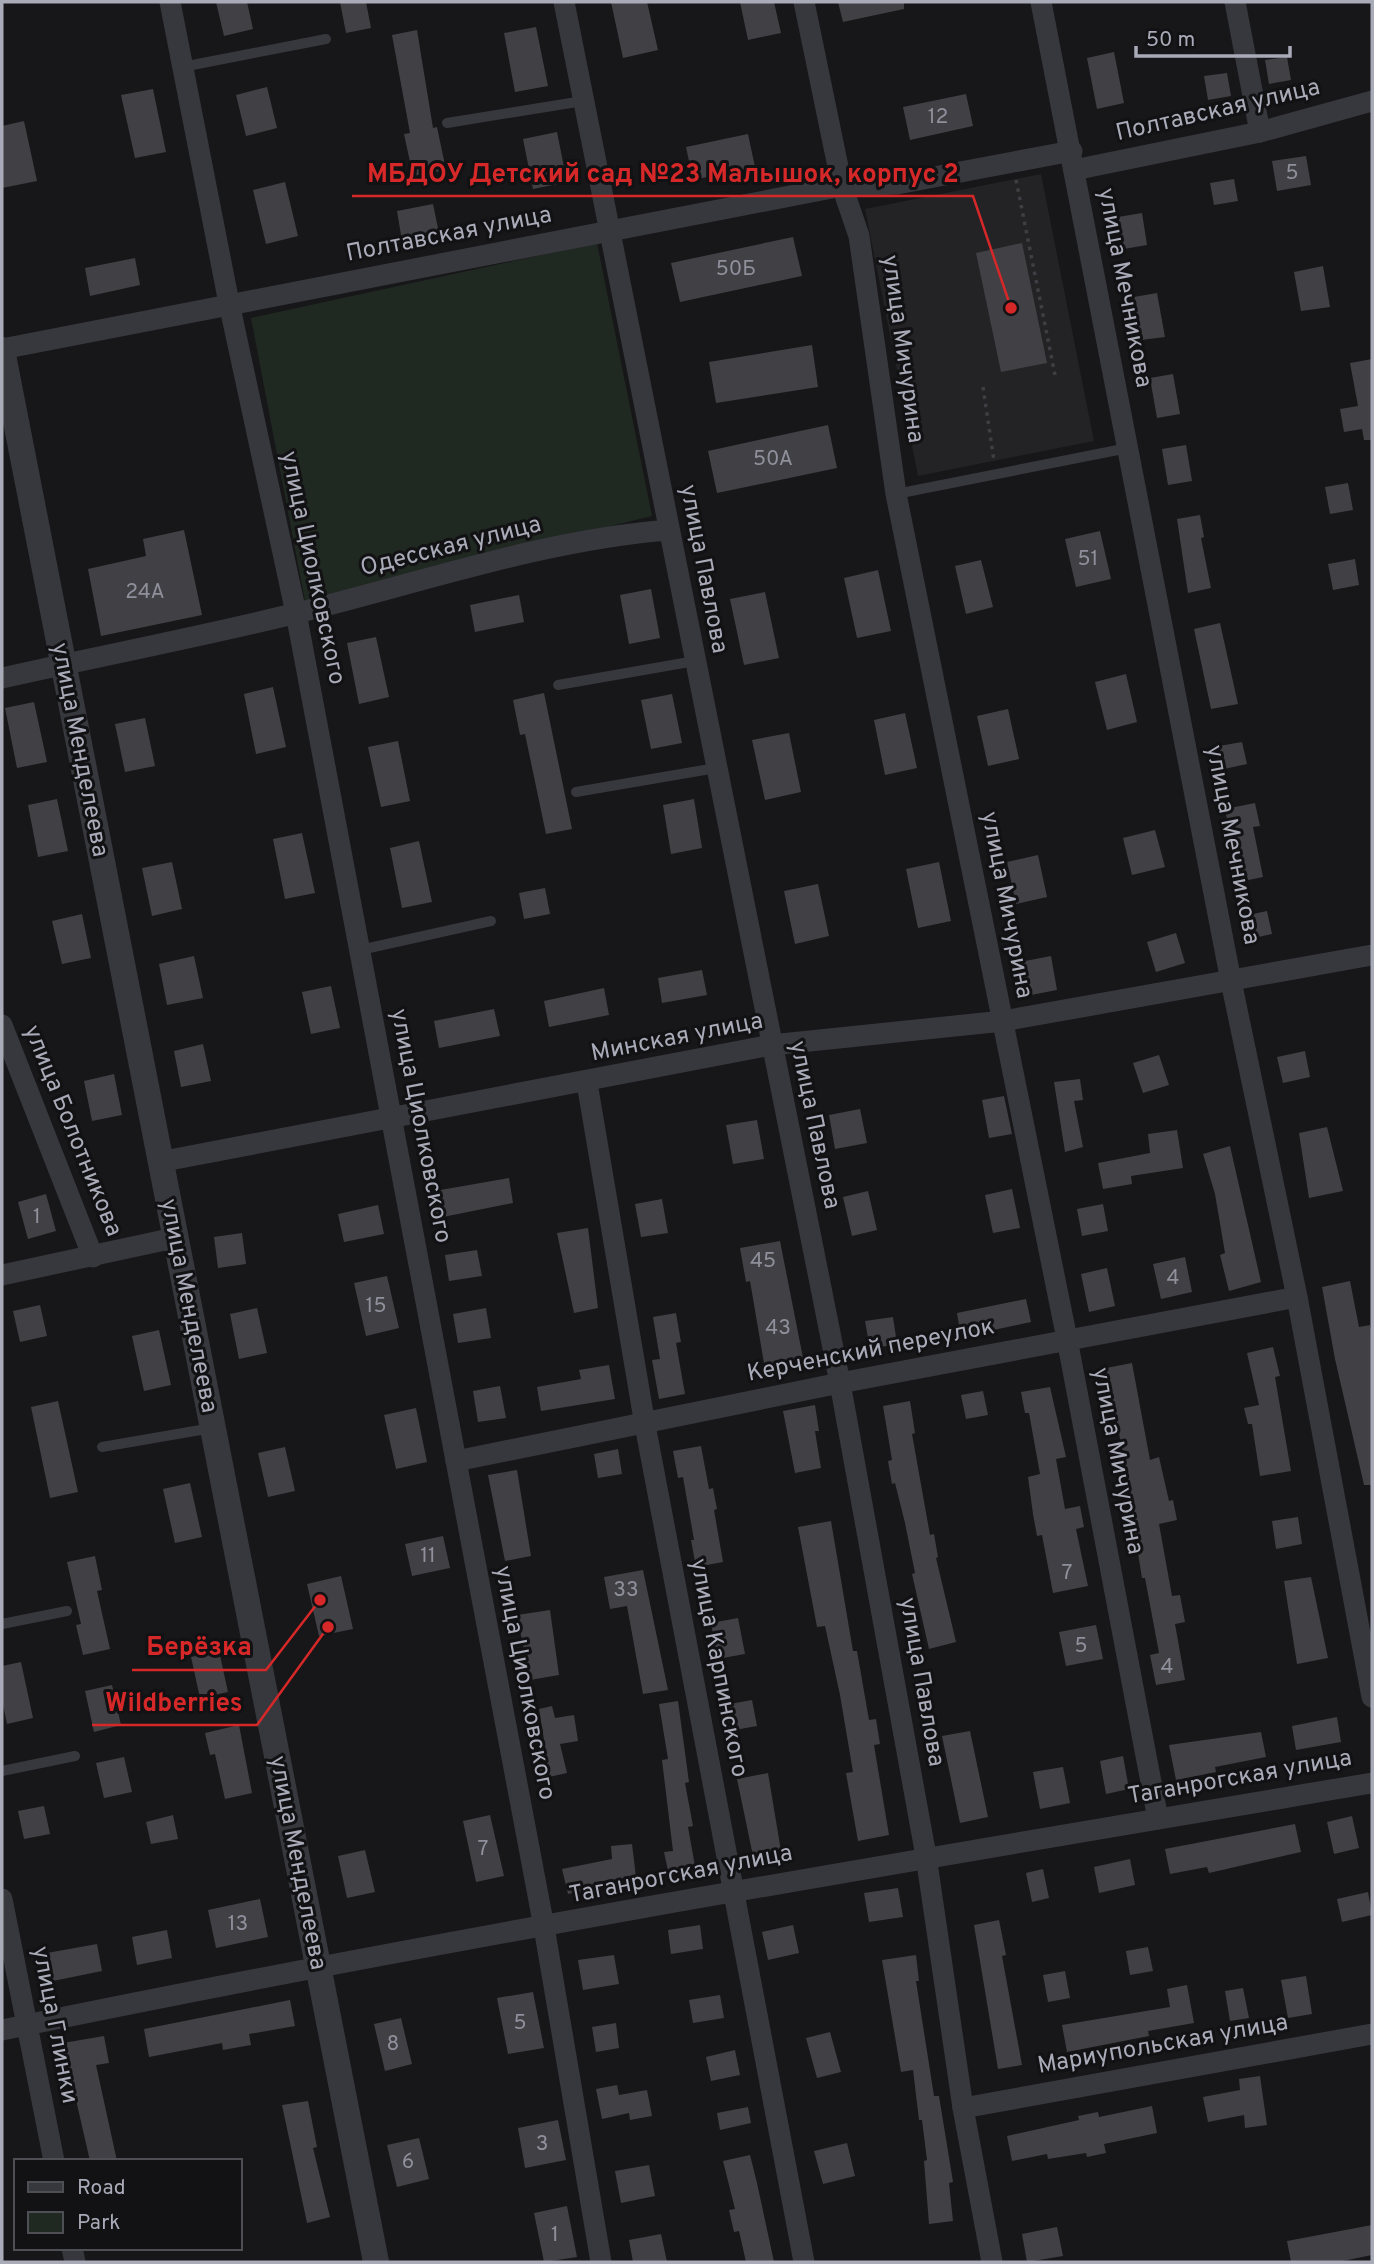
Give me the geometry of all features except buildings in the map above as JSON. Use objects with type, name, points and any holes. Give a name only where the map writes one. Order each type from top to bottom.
[{"type":"street","name":"улица Циолковского","points":[[170,2],[229,303],[296,613],[544,1927],[601,2262]]},
{"type":"street","name":"улица Павлова","points":[[564,2],[607,232],[840,1383],[926,1856],[963,2108],[992,2262]]},
{"type":"street","name":"улица Мичурина","points":[[804,2],[842,186],[859,236],[896,494],[1067,1339],[1158,1819]]},
{"type":"street","name":"улица Мечникова","points":[[1041,2],[1231,981],[1297,1297],[1372,1697]]},
{"type":"street","points":[[1235,2],[1261,132]]},
{"type":"street","name":"Полтавская улица","points":[[2,350],[229,303],[842,186],[897,184],[1013,164],[1073,160],[1261,132],[1372,101]]},
{"type":"street","name":"улица Менделеева","points":[[2,350],[376,2262]]},
{"type":"street","name":"Одесская улица","points":[[2,678],[296,613],[486,563],[617,534],[669,530]]},
{"type":"street","name":"Минская улица","points":[[159,1162],[587,1083],[771,1045],[1003,1021],[1372,956]]},
{"type":"street","name":"улица Болотникова","points":[[2,1025],[93,1257]]},
{"type":"street","name":"улица Карпинского","points":[[587,1083],[645,1425],[804,2262]]},
{"type":"street","points":[[2,1275],[174,1238]]},
{"type":"street","name":"Керченский переулок","points":[[456,1461],[645,1425],[840,1383],[1297,1297]]},
{"type":"street","name":"Таганрогская улица","points":[[2,2030],[317,1967],[926,1856],[1372,1783]]},
{"type":"street","name":"улица Глинки","points":[[2,1899],[54,2159]]},
{"type":"street","name":"Мариупольская улица","points":[[963,2108],[1372,2034]]},
{"type":"lane","points":[[183,67],[326,39]]},
{"type":"lane","points":[[447,122],[583,101]]},
{"type":"lane","points":[[896,494],[1128,448]]},
{"type":"lane","points":[[558,685],[695,662]]},
{"type":"lane","points":[[576,792],[716,768]]},
{"type":"lane","points":[[360,950],[491,921]]},
{"type":"lane","points":[[102,1447],[212,1428]]},
{"type":"lane","points":[[2,1624],[67,1611]]},
{"type":"lane","points":[[2,1771],[75,1756]]},
{"type":"path","points":[[1013,164],[1055,375]]},
{"type":"path","points":[[983,387],[996,474]]},
{"type":"shaded area","points":[[1041,174],[1094,441],[918,476],[865,209]]},
{"type":"green space","points":[[597,243],[652,516],[305,601],[251,318]]},
{"type":"place","name":"МБДОУ Детский сад №23 Малышок, корпус 2","points":[[1011,308]]},
{"type":"place","name":"Берёзка","points":[[320,1600]]},
{"type":"place","name":"Wildberries","points":[[328,1627]]}]
